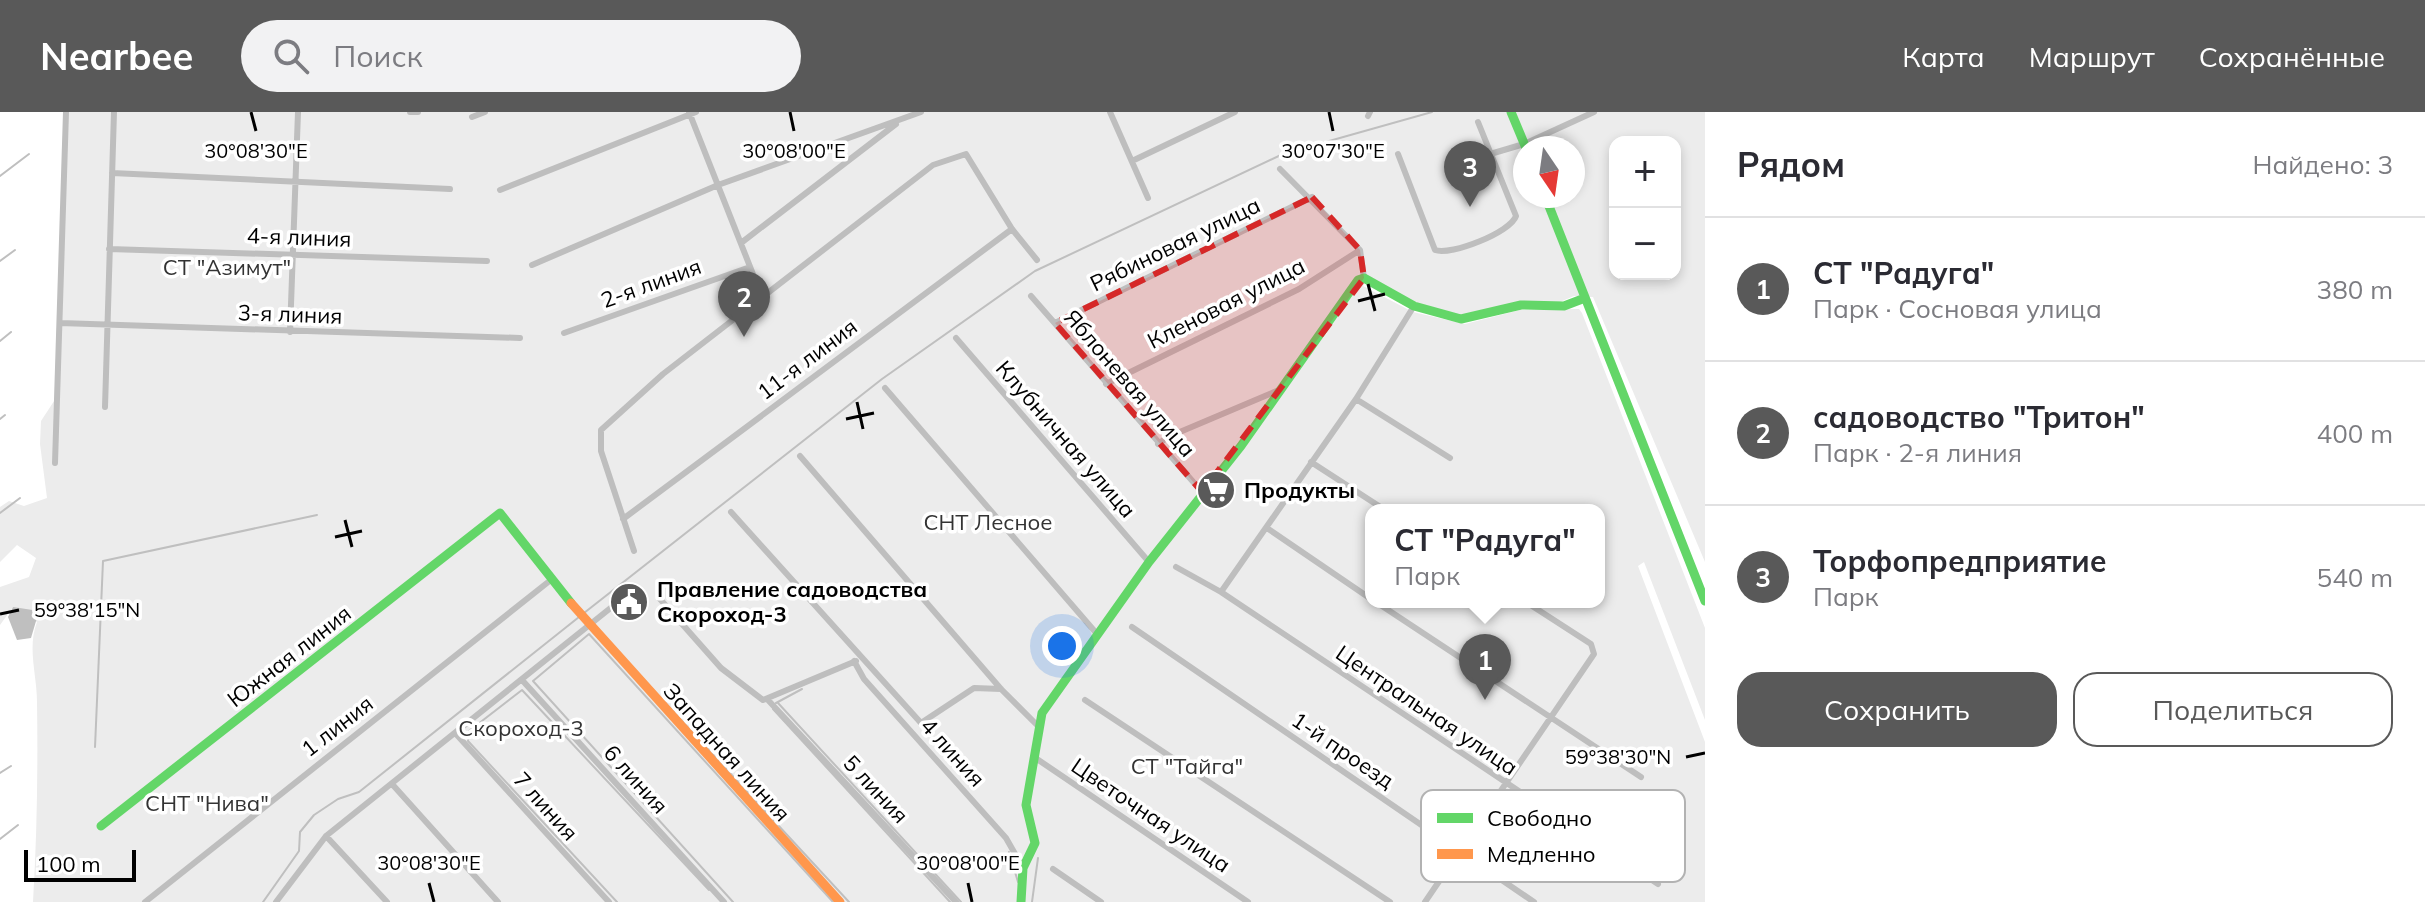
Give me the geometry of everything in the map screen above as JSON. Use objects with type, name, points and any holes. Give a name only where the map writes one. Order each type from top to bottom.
[{"type":"street","points":[[55,463],[66,112]]},
{"type":"street","points":[[105,407],[114,112]]},
{"type":"street","points":[[290,332],[298,112]]},
{"type":"street","points":[[410,112],[418,112]]},
{"type":"street","points":[[472,117],[485,112]]},
{"type":"street","points":[[532,265],[718,185],[921,112]]},
{"type":"street","points":[[1110,112],[1148,198]]},
{"type":"street","points":[[1209,112],[1213,121]]},
{"type":"street","points":[[1132,161],[1235,112]]},
{"type":"street","points":[[1511,112],[1521,136]]},
{"type":"street","points":[[1545,136],[1594,112]]},
{"type":"street","points":[[500,190],[691,113],[762,297]]},
{"type":"street","points":[[741,243],[902,120]]},
{"type":"street","points":[[1398,154],[1435,250],[1448,253],[1501,232],[1514,223],[1516,216],[1478,122]]},
{"type":"street","points":[[1460,163],[1513,148]]},
{"type":"street","points":[[634,551],[601,451],[601,430],[663,374],[933,165],[966,154],[1012,229],[1037,260]]},
{"type":"street","points":[[1280,169],[1312,197],[1360,250],[1364,278]]},
{"type":"street","points":[[112,173],[450,189]]},
{"type":"street","name":"Рябиновая улица","points":[[1055,323],[1312,197]]},
{"type":"street","points":[[1550,208],[1705,601]]},
{"type":"street","name":"11-я линия","points":[[623,519],[1012,229]]},
{"type":"street","name":"4-я линия","points":[[109,249],[487,261]]},
{"type":"street","name":"Кленовая улица","points":[[1106,384],[1299,289],[1360,250]]},
{"type":"street","name":"2-я линия","points":[[564,333],[750,267]]},
{"type":"street","points":[[1021,902],[1023,868],[1035,843],[1026,805],[1038,726],[1053,694],[1149,562],[1283,389],[1358,280],[1364,278],[1414,306],[1461,319],[1521,305],[1564,306],[1585,298]]},
{"type":"street","name":"Яблоневая улица","points":[[1031,296],[1202,492]]},
{"type":"street","points":[[1221,592],[1356,399],[1414,306]]},
{"type":"street","name":"3-я линия","points":[[60,323],[520,338]]},
{"type":"street","name":"Клубничная улица","points":[[956,338],[1149,562]]},
{"type":"street","points":[[885,388],[1097,634]]},
{"type":"street","points":[[1158,444],[1283,389]]},
{"type":"street","points":[[1356,399],[1450,458]]},
{"type":"street","points":[[800,456],[1001,689],[1038,726]]},
{"type":"street","points":[[1311,462],[1376,504]]},
{"type":"street","points":[[731,512],[921,723],[974,688],[1001,689]]},
{"type":"street","name":"Западная линия","points":[[500,513],[583,619],[840,902]]},
{"type":"street","name":"Южная линия","points":[[101,826],[500,513]]},
{"type":"street","points":[[1267,528],[1365,595]]},
{"type":"street","name":"Центральная улица","points":[[1176,567],[1221,592],[1513,790]]},
{"type":"street","name":"1 линия","points":[[145,902],[552,579]]},
{"type":"street","points":[[277,902],[326,836],[522,680],[583,619],[633,590]]},
{"type":"street","name":"5 линия","points":[[660,599],[721,668],[768,700],[956,902]]},
{"type":"street","points":[[1385,608],[1641,777]]},
{"type":"street","points":[[1502,790],[1594,654],[1591,644],[1535,608]]},
{"type":"street","name":"1-й проезд","points":[[1132,627],[1421,824]]},
{"type":"street","points":[[768,700],[864,659]]},
{"type":"street","name":"4 линия","points":[[854,661],[864,679],[1006,838],[1023,868]]},
{"type":"street","name":"6 линия","points":[[522,680],[724,902]]},
{"type":"street","points":[[1085,700],[1390,902]]},
{"type":"street","name":"7 линия","points":[[456,734],[609,902]]},
{"type":"street","name":"Цветочная улица","points":[[1034,757],[1248,902]]},
{"type":"street","points":[[392,784],[498,902]]},
{"type":"street","points":[[326,836],[387,902]]},
{"type":"street","points":[[1053,869],[1101,902]]},
{"type":"street","points":[[1425,902],[1439,882]]},
{"type":"street","name":"1-й проезд","points":[[1505,882],[1534,902]]},
{"type":"highlighted area","points":[[1312,197],[1360,250],[1364,278],[1202,492],[1055,323]]},
{"type":"green space","points":[[66,112],[1705,112],[1705,562],[1593,297],[1574,296],[1560,302],[1464,316],[1410,301],[1368,279],[1363,286],[1413,312],[1465,324],[1520,310],[1579,309],[1582,313],[1705,628],[1705,720],[1644,562],[1638,566],[1705,742],[1705,902],[33,902],[37,692],[33,652],[37,622],[13,607],[0,625],[0,587],[29,577],[36,558],[17,545],[0,562],[0,507],[9,501],[24,506],[47,498],[40,444],[41,421],[58,395]]},
{"type":"shaded area","points":[[13,607],[39,611],[31,638],[17,640],[8,617]]},
{"type":"waterway","points":[[584,613],[882,379],[1035,271],[1283,154],[1432,112]]},
{"type":"waterway","points":[[0,176],[29,154]]},
{"type":"waterway","points":[[0,261],[15,250]]},
{"type":"waterway","points":[[0,341],[11,332]]},
{"type":"waterway","points":[[0,419],[5,415]]},
{"type":"waterway","points":[[0,513],[20,498]]},
{"type":"waterway","points":[[95,747],[103,561],[317,515]]},
{"type":"waterway","points":[[263,902],[299,851],[300,832],[314,815],[338,799],[359,792],[579,617]]},
{"type":"waterway","points":[[733,902],[533,681],[589,634],[833,902]]},
{"type":"waterway","points":[[621,655],[849,902]]},
{"type":"waterway","points":[[776,703],[802,689]]},
{"type":"waterway","points":[[617,902],[468,741],[469,731],[522,690],[709,890]]},
{"type":"waterway","points":[[778,703],[961,902]]},
{"type":"waterway","points":[[773,709],[950,902]]},
{"type":"waterway","points":[[0,773],[11,766]]},
{"type":"waterway","points":[[0,839],[18,825]]},
{"type":"waterway","points":[[1009,852],[1018,882]]},
{"type":"waterway","points":[[1032,902],[1038,858]]},
{"type":"traffic: fast","points":[[1511,112],[1521,136]]},
{"type":"traffic: fast","points":[[1550,208],[1705,601]]},
{"type":"traffic: fast","points":[[1021,902],[1023,868],[1035,843],[1026,805],[1042,713],[1149,562],[1241,446],[1358,280],[1364,278],[1414,306],[1461,319],[1521,305],[1564,306],[1585,298]]},
{"type":"traffic: fast","points":[[101,826],[500,513],[571,603]]},
{"type":"traffic: slow","points":[[571,603],[840,902]]},
{"type":"place","name":"Торфопредприятие","points":[[1470,207]]},
{"type":"place","name":"садоводство \"Тритон\"","points":[[744,337]]},
{"type":"place","name":"Продукты","points":[[1216,490]]},
{"type":"place","name":"Правление садоводства Скороход-3","points":[[629,602]]},
{"type":"place","name":"СТ \"Радуга\"","points":[[1485,700]]},
{"type":"park label","name":"СТ \"Азимут\"","points":[[227,267]]},
{"type":"park label","name":"СНТ Лесное","points":[[988,522]]},
{"type":"park label","name":"Скороход-3","points":[[521,728]]},
{"type":"park label","name":"СТ \"Тайга\"","points":[[1187,766]]},
{"type":"park label","name":"СНТ \"Нива\"","points":[[207,803]]}]
